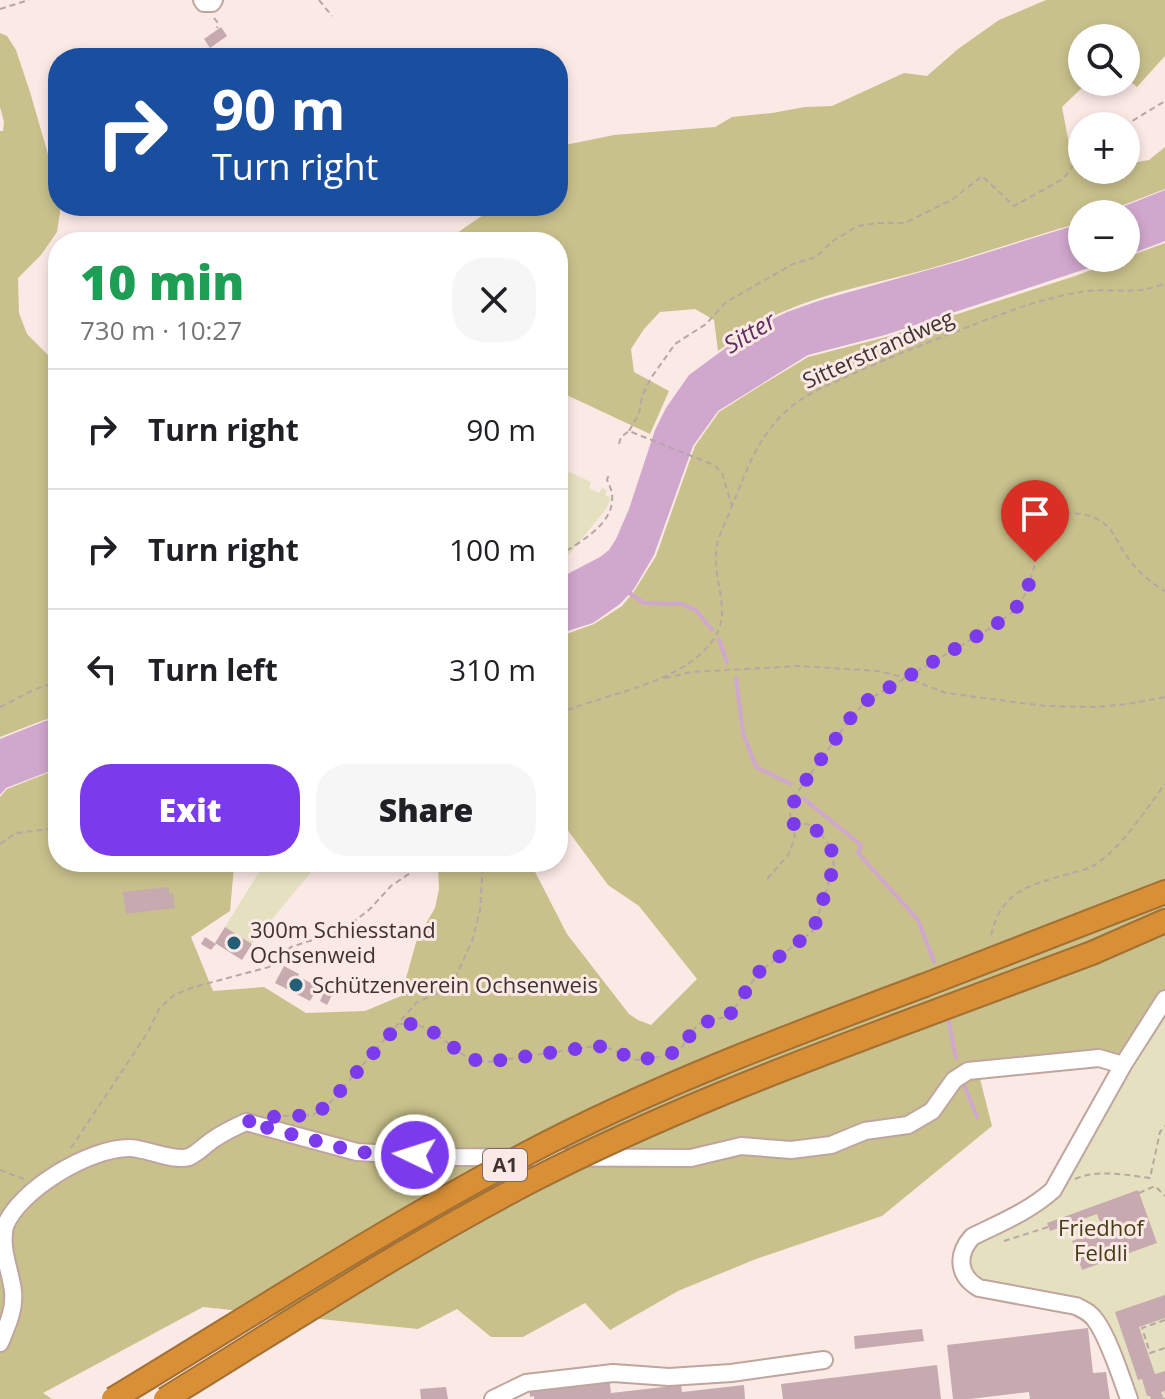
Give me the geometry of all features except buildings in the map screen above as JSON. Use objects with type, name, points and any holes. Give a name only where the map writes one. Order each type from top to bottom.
[{"type":"highway","name":"A1","points":[[113,1399],[433,1204],[629,1104],[698,1074],[1165,892]]},
{"type":"highway","name":"A1","points":[[165,1399],[390,1261],[541,1176],[682,1110],[791,1065],[1092,953],[1165,921]]},
{"type":"highway","name":"A1","points":[[1092,953],[1165,932]]},
{"type":"street","points":[[202,0],[204,3],[214,0]]},
{"type":"street","points":[[1129,1399],[1103,1334],[1087,1311],[1076,1306],[979,1288],[967,1280],[961,1258],[972,1237],[1019,1215],[1053,1190],[1123,1065],[1165,999]]},
{"type":"street","points":[[0,1343],[13,1309],[13,1290],[1,1250],[6,1223],[39,1186],[63,1170],[109,1150],[130,1148],[172,1157],[189,1157],[216,1137],[246,1122],[357,1152],[445,1157],[691,1158],[741,1146],[791,1150],[831,1145],[865,1131],[908,1125],[932,1111],[954,1080],[968,1071],[1099,1058],[1123,1065]]},
{"type":"street","points":[[493,1399],[526,1383],[613,1373],[669,1377],[731,1373],[824,1360]]},
{"type":"path","points":[[0,9],[29,0]]},
{"type":"path","points":[[319,0],[332,16]]},
{"type":"path","points":[[1140,116],[1165,101]]},
{"type":"path","points":[[619,444],[639,414],[642,396],[651,378],[675,344],[706,324],[726,302],[793,264],[816,257],[834,240],[858,226],[905,223],[953,199],[982,176],[1014,206],[1063,179],[1068,172]]},
{"type":"path","name":"Sitterstrandweg","points":[[568,710],[662,678],[689,662],[714,640],[722,620],[717,543],[758,444],[787,409],[814,391],[882,360],[1039,301],[1087,291],[1141,290],[1165,284]]},
{"type":"path","points":[[629,431],[714,465],[722,473],[732,507]]},
{"type":"path","points":[[568,549],[604,522],[613,504],[613,493],[607,480],[609,474]]},
{"type":"path","points":[[767,879],[789,854],[795,836],[790,814],[797,793],[852,716],[868,700],[1014,611],[1027,591],[1044,534],[1053,517],[1068,512],[1092,515],[1108,527],[1125,554],[1151,583],[1165,591]]},
{"type":"path","points":[[662,678],[691,672],[800,666],[878,671],[946,693],[1045,706],[1097,707],[1165,697]]},
{"type":"path","points":[[0,707],[48,685]]},
{"type":"path","points":[[991,935],[995,918],[1005,903],[1026,887],[1091,867],[1112,850],[1165,784]]},
{"type":"path","points":[[399,1024],[416,1024],[433,1032],[469,1059],[488,1062],[596,1046],[636,1060],[679,1051],[698,1024],[729,1016],[759,972],[813,931],[834,866],[831,848],[821,834],[808,824],[792,824]]},
{"type":"path","points":[[0,844],[16,833],[48,829]]},
{"type":"path","points":[[70,1150],[148,1032],[159,1009],[174,995],[269,967],[291,947],[343,930],[370,909],[391,886],[412,872]]},
{"type":"path","points":[[246,1122],[313,1115],[328,1105],[416,1003],[453,983],[472,941],[480,911],[482,872]]},
{"type":"path","points":[[1165,1126],[1160,1132],[1150,1178],[1165,1196]]},
{"type":"path","points":[[0,1170],[39,1186]]},
{"type":"path","points":[[1053,1190],[1084,1175],[1113,1173],[1150,1178]]},
{"type":"path","points":[[1139,1193],[1155,1186]]},
{"type":"path","points":[[1004,1241],[1048,1227]]},
{"type":"path","points":[[1165,1320],[1142,1328],[1150,1353],[1165,1348]]},
{"type":"green space","points":[[568,472],[591,482],[589,488],[599,493],[602,488],[607,490],[605,495],[611,498],[606,509],[568,556]]},
{"type":"green space","points":[[259,872],[311,872],[252,944],[225,927]]},
{"type":"green space","name":"Friedhof Feldli","points":[[1165,1008],[1165,1399],[1138,1399],[1101,1318],[979,1281],[966,1264],[972,1245],[1029,1215]]},
{"type":"shaded area","points":[[1046,0],[1165,0],[1165,56],[1140,84],[1140,24],[1068,24],[1068,96],[1073,96],[1062,107],[1068,139],[1068,184],[1140,184],[1140,162],[1149,160],[1165,147],[1165,189],[1136,200],[1068,200],[1068,226],[804,303],[760,323],[718,351],[714,320],[695,309],[660,312],[631,349],[634,372],[669,391],[650,434],[568,396],[568,232],[458,232],[482,216],[568,216],[568,144],[614,135],[715,127],[732,117],[832,106],[904,73],[927,76],[999,20]]},
{"type":"shaded area","points":[[0,33],[7,36],[16,50],[48,154],[48,216],[59,216],[57,232],[48,232],[48,245],[18,278],[19,313],[27,334],[48,355],[48,719],[0,737],[0,131],[3,131],[4,122],[0,107]]},
{"type":"shaded area","points":[[1165,243],[1165,1008],[1132,1060],[978,1071],[992,1126],[882,1216],[756,1259],[678,1291],[610,1330],[585,1303],[523,1337],[491,1337],[457,1309],[418,1329],[203,1307],[43,1393],[52,1399],[0,1399],[0,797],[7,789],[48,773],[48,872],[234,872],[230,911],[191,937],[213,991],[264,987],[306,1013],[365,1011],[401,996],[417,939],[435,908],[438,872],[535,872],[567,934],[629,1014],[651,1025],[697,979],[639,906],[608,885],[568,831],[568,633],[594,624],[622,606],[635,590],[656,556],[695,446],[719,412],[808,357],[886,337],[1086,272],[1140,272],[1140,252]]},
{"type":"water","points":[[1165,190],[1165,241],[1140,251],[1140,200]]},
{"type":"water","name":"Sitter","points":[[1068,227],[1068,272],[1076,272],[885,335],[808,355],[718,411],[693,446],[654,555],[634,589],[620,604],[593,623],[568,631],[568,574],[600,557],[616,539],[655,430],[689,375],[750,330],[821,300]]},
{"type":"water","points":[[48,720],[48,772],[6,788],[0,795],[0,739]]},
{"type":"waterway","points":[[625,590],[644,603],[681,604],[696,610],[712,630]]},
{"type":"waterway","points":[[719,639],[727,663]]},
{"type":"waterway","points":[[736,678],[743,733],[756,767],[791,784]]},
{"type":"waterway","points":[[803,798],[861,845],[858,853],[918,920],[934,962]]},
{"type":"waterway","points":[[949,1022],[956,1058]]},
{"type":"waterway","points":[[963,1082],[977,1117]]},
{"type":"place","name":"300m Schiesstand Ochsenweid","points":[[234,943]]},
{"type":"place","name":"Schützenverein Ochsenweis","points":[[296,985]]},
{"type":"route","points":[[415,1155],[357,1152],[246,1122],[313,1115],[328,1105],[399,1024],[416,1024],[433,1032],[469,1059],[488,1062],[596,1046],[636,1060],[679,1051],[698,1024],[729,1016],[759,972],[813,931],[834,866],[831,848],[821,834],[808,824],[792,824],[790,814],[797,793],[852,716],[868,700],[1014,611],[1027,591],[1035,562]]}]
